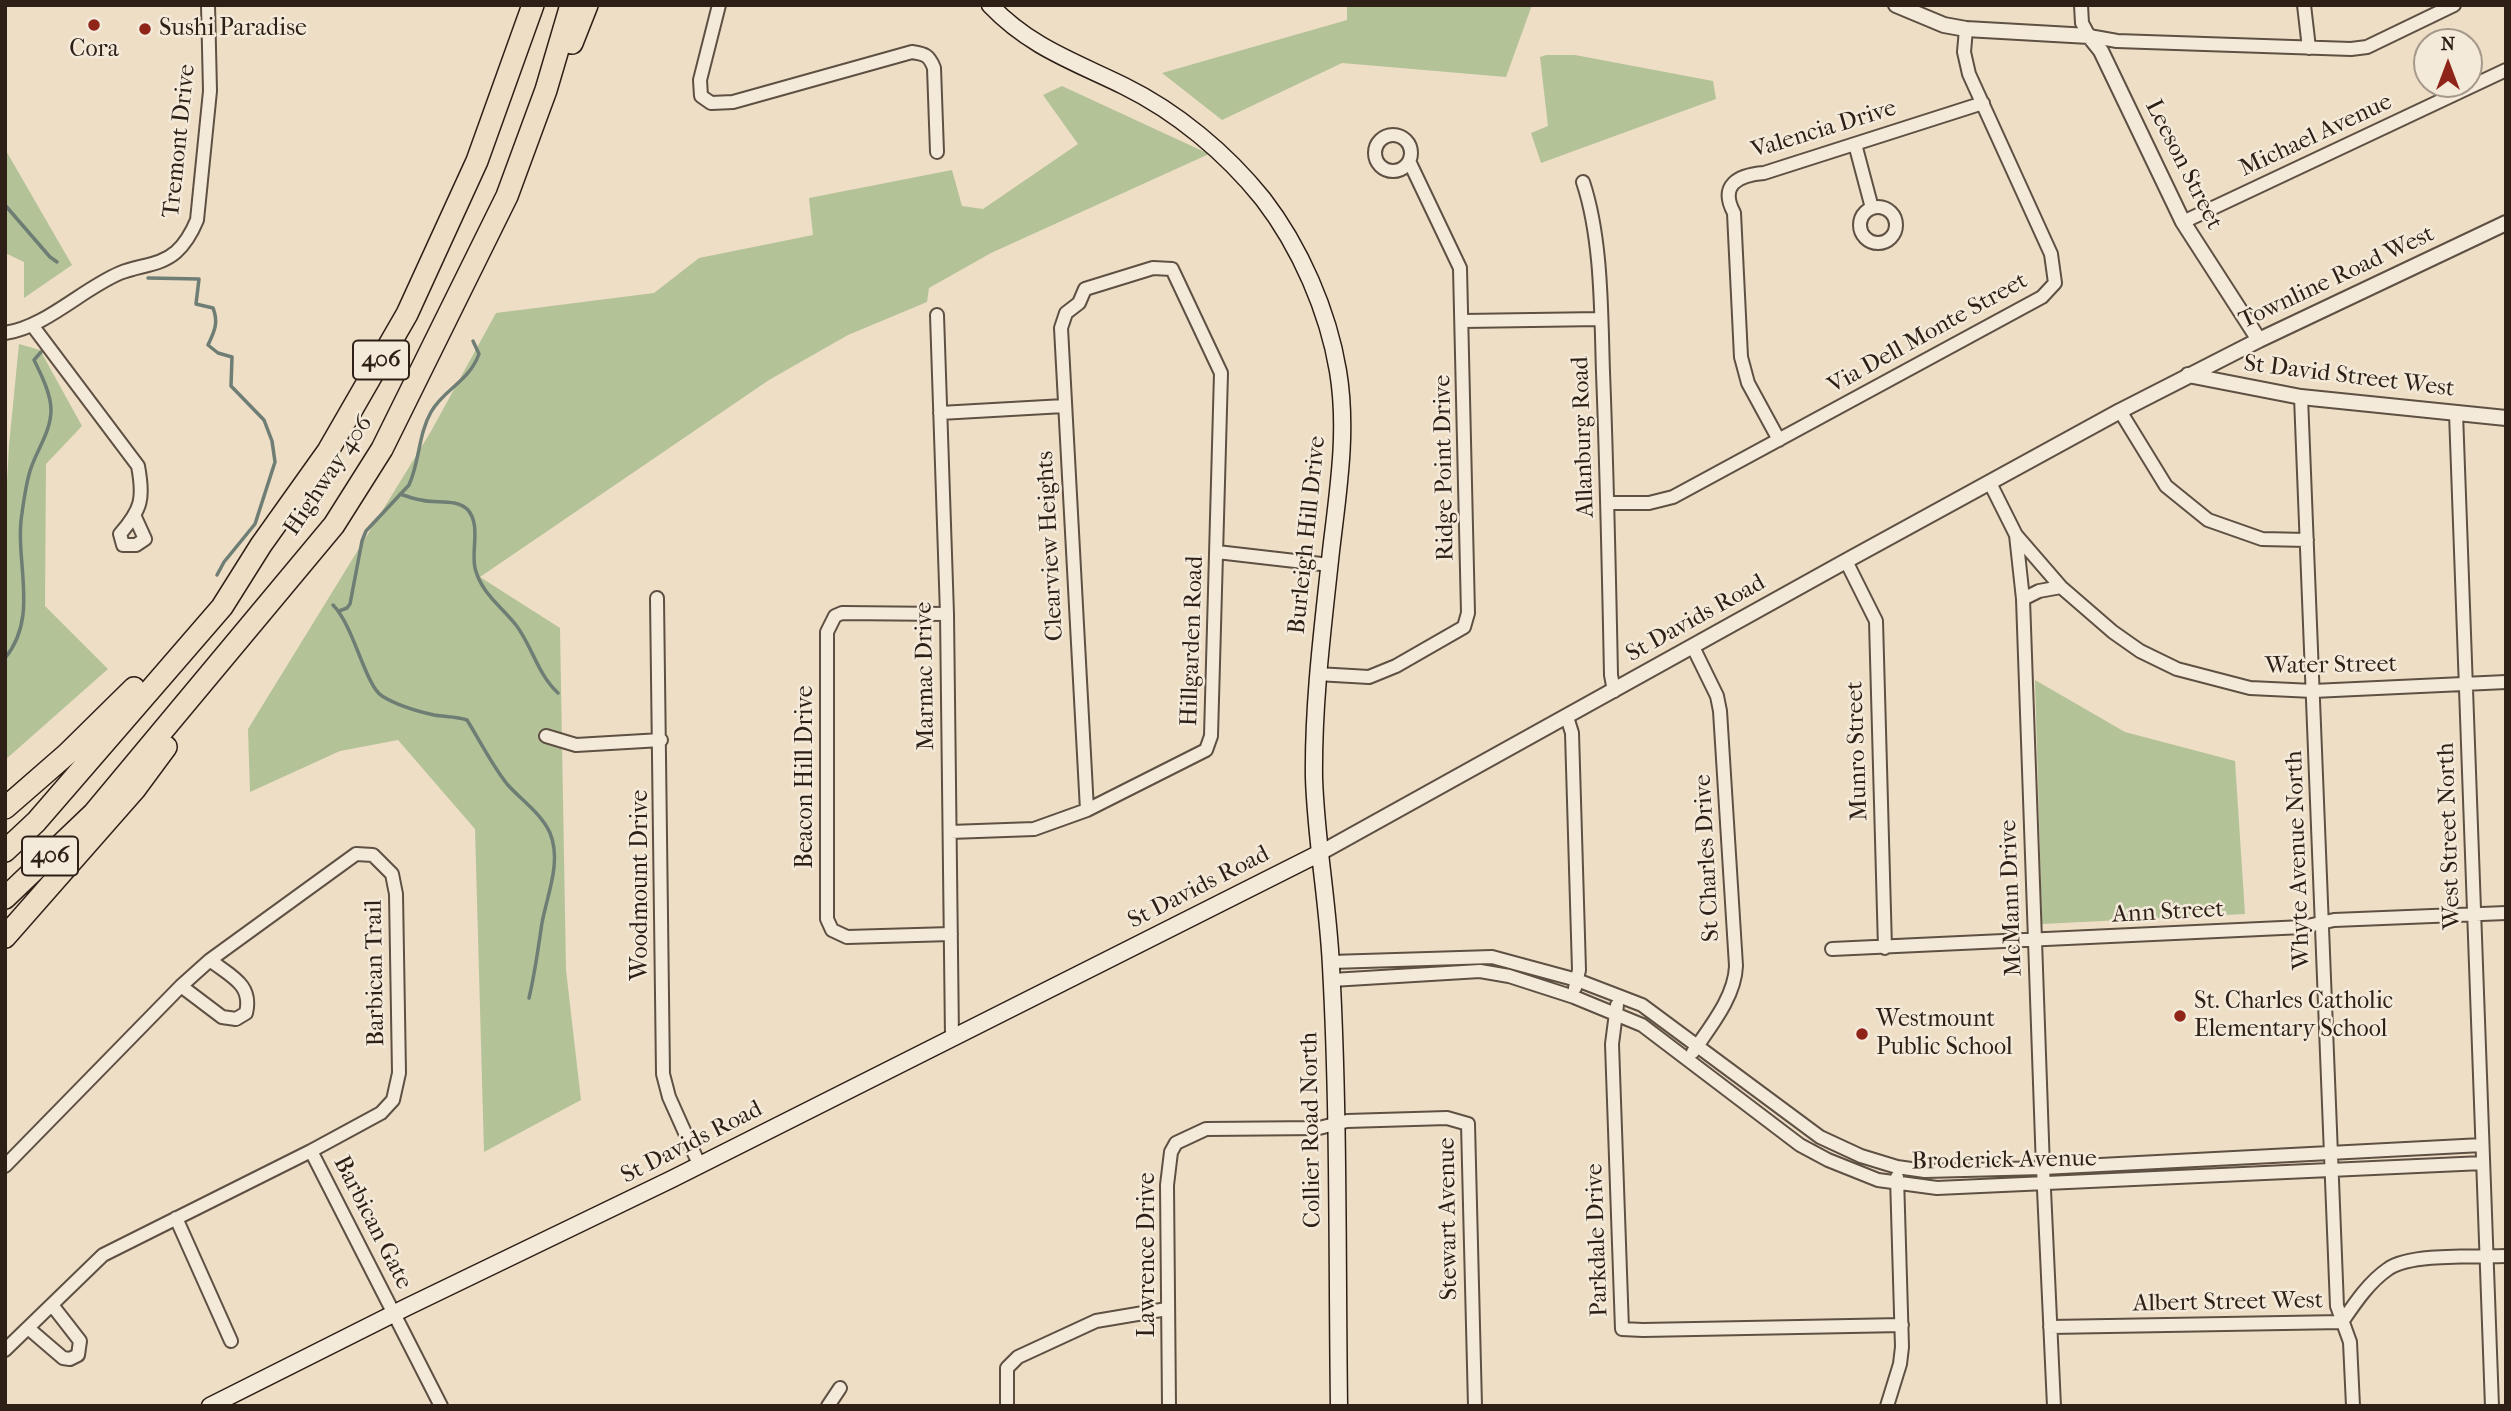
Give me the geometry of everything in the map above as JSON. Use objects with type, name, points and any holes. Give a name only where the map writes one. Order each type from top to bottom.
[{"type":"highway","points":[[477,161],[519,5]]},
{"type":"highway","name":"Highway 406","points":[[5,851],[36,822],[222,607],[261,545],[328,451],[401,325],[477,161],[533,5]]},
{"type":"highway","name":"Highway 406","points":[[5,898],[94,813],[334,525],[383,449],[507,196],[546,90],[571,5]]},
{"type":"highway","points":[[507,196],[587,5]]},
{"type":"highway","points":[[5,937],[135,789],[334,525]]},
{"type":"highway","points":[[5,808],[67,754],[122,700],[261,545]]},
{"type":"main road","name":"Burleigh Hill Drive","points":[[990,5],[1046,50],[1165,109],[1201,136],[1263,200],[1287,236],[1311,281],[1332,344],[1342,413],[1342,457],[1317,674],[1314,778],[1320,853]]},
{"type":"main road","name":"Collier Road North","points":[[1320,853],[1332,980],[1339,1406]]},
{"type":"main road","name":"St Davids Road","points":[[210,1406],[1320,853]]},
{"type":"street","name":"Tremont Drive","points":[[5,333],[32,326],[92,286],[123,271],[161,261],[176,253],[191,233],[197,220],[209,91],[208,5]]},
{"type":"street","points":[[719,5],[700,80],[701,96],[711,103],[733,102],[912,51],[930,57],[934,68],[937,152]]},
{"type":"street","points":[[1896,5],[1944,25],[1966,29],[2117,41],[2351,49],[2367,47],[2454,5]]},
{"type":"street","name":"Leeson Street","points":[[2081,5],[2082,23],[2101,51],[2183,222],[2259,340]]},
{"type":"street","points":[[2304,5],[2309,48]]},
{"type":"street","name":"Via Dell Monte Street","points":[[1608,503],[1649,503],[1673,498],[2042,297],[2055,283],[2051,254],[1969,74],[1964,51],[1966,29]]},
{"type":"street","name":"Michael Avenue","points":[[2183,222],[2506,70]]},
{"type":"street","name":"Valencia Drive","points":[[1779,440],[1748,383],[1741,357],[1734,214],[1728,202],[1731,186],[1744,175],[1764,173],[1983,103]]},
{"type":"street","points":[[1855,144],[1872,208]]},
{"type":"street","name":"Ridge Point Drive","points":[[1317,674],[1369,677],[1396,666],[1464,627],[1468,613],[1463,321],[1459,263],[1409,161]]},
{"type":"street","name":"Allanburg Road","points":[[1583,182],[1592,210],[1601,319],[1611,675],[1614,691]]},
{"type":"street","name":"Townline Road West","points":[[2188,375],[2506,223]]},
{"type":"street","name":"Hillgarden Road","points":[[950,832],[1034,829],[1087,810],[1206,750],[1211,736],[1221,373],[1172,269],[1153,268],[1085,289]]},
{"type":"street","name":"Clearview Heights","points":[[1085,289],[1079,303],[1066,313],[1061,328],[1087,810]]},
{"type":"street","name":"Marmac Drive","points":[[937,314],[947,614],[952,1037]]},
{"type":"street","points":[[1463,321],[1601,319]]},
{"type":"street","points":[[32,326],[138,466],[142,490],[135,517]]},
{"type":"street","name":"St David Street West","points":[[2188,375],[2301,397],[2506,418]]},
{"type":"street","name":"St Davids Road","points":[[1320,853],[2188,375]]},
{"type":"street","name":"Whyte Avenue North","points":[[2301,397],[2337,1306],[2350,1342],[2353,1406]]},
{"type":"street","points":[[940,413],[1064,406]]},
{"type":"street","points":[[2120,411],[2166,486],[2208,520],[2262,539],[2307,540]]},
{"type":"street","name":"West Street North","points":[[2456,414],[2492,1406]]},
{"type":"street","name":"Water Street","points":[[1990,483],[2016,535],[2061,587],[2113,632],[2177,669],[2250,688],[2313,691],[2506,682]]},
{"type":"street","name":"McMann Drive","points":[[2016,535],[2023,599],[2054,1406]]},
{"type":"street","points":[[1217,552],[1330,565]]},
{"type":"street","name":"Munro Street","points":[[1846,561],[1876,621],[1885,948]]},
{"type":"street","points":[[2023,599],[2039,591],[2061,587]]},
{"type":"street","name":"Woodmount Drive","points":[[657,598],[661,740],[663,1074],[669,1097],[699,1164]]},
{"type":"street","name":"Beacon Hill Drive","points":[[947,614],[842,613],[835,616],[827,632],[827,919],[832,930],[847,936],[951,934]]},
{"type":"street","name":"St Charles Drive","points":[[1687,1059],[1730,993],[1736,966],[1720,711],[1717,696],[1692,647]]},
{"type":"street","points":[[1567,717],[1572,733],[1579,970],[1574,997]]},
{"type":"street","points":[[546,736],[576,745],[661,740]]},
{"type":"street","name":"Barbican Trail","points":[[5,1166],[181,986],[210,960],[356,855],[373,855],[392,874],[396,894],[399,1073],[394,1100],[381,1113],[311,1151],[103,1255],[5,1350]]},
{"type":"street","name":"Ann Street","points":[[1832,949],[2302,928],[2334,920],[2506,913]]},
{"type":"street","name":"Broderick Avenue","points":[[1331,962],[1493,957],[1577,980],[1642,1005],[1820,1137],[1861,1156],[1897,1167],[1925,1171],[2043,1168],[2482,1145]]},
{"type":"street","points":[[181,986],[222,1017],[236,1019],[246,1013],[249,999],[243,986],[210,960]]},
{"type":"street","name":"Broderick Avenue","points":[[1332,980],[1480,971],[1509,976],[1574,997],[1642,1025],[1800,1145],[1857,1173],[1897,1184],[1937,1188],[2483,1163]]},
{"type":"street","name":"Parkdale Drive","points":[[1620,996],[1615,1012],[1612,1044],[1622,1329],[1902,1325]]},
{"type":"street","name":"Stewart Avenue","points":[[1335,1124],[1348,1121],[1447,1118],[1468,1124],[1475,1406]]},
{"type":"street","name":"Lawrence Drive","points":[[1169,1406],[1167,1185],[1171,1152],[1176,1143],[1206,1129],[1319,1128],[1335,1124]]},
{"type":"street","name":"Barbican Gate","points":[[311,1151],[441,1406]]},
{"type":"street","points":[[1887,1406],[1900,1364],[1902,1325],[1897,1167]]},
{"type":"street","points":[[176,1218],[231,1340]]},
{"type":"street","name":"Albert Street West","points":[[2050,1327],[2342,1322],[2375,1280],[2390,1267],[2429,1258],[2506,1256]]},
{"type":"street","points":[[27,1328],[64,1358],[70,1359],[78,1355],[80,1340],[52,1305]]},
{"type":"street","points":[[1007,1406],[1007,1368],[1018,1357],[1096,1321],[1167,1310]]},
{"type":"street","points":[[828,1406],[840,1388]]},
{"type":"green space","points":[[1347,5],[1532,5],[1506,77],[1342,63],[1222,120],[1162,73],[1347,20]]},
{"type":"green space","points":[[1575,55],[1713,81],[1716,99],[1541,163],[1531,133],[1548,126],[1540,57]]},
{"type":"green space","points":[[1062,86],[1209,154],[991,253],[929,288],[927,302],[848,335],[769,380],[480,577],[560,628],[566,970],[581,1100],[484,1152],[475,829],[398,740],[340,751],[250,792],[248,729],[430,433],[496,313],[654,293],[699,258],[813,235],[809,198],[952,170],[962,206],[983,209],[1078,144],[1043,95]]},
{"type":"green space","points":[[5,149],[72,265],[24,298],[24,262],[5,253]]},
{"type":"green space","points":[[19,344],[40,350],[82,426],[46,464],[45,606],[108,669],[5,760],[5,520]]},
{"type":"green space","points":[[2035,680],[2125,732],[2235,761],[2245,914],[2042,924]]},
{"type":"waterway","points":[[5,205],[57,262]]},
{"type":"waterway","points":[[148,278],[199,279],[196,304],[213,308],[216,318],[208,345],[218,353],[232,357],[231,386],[264,420],[272,441],[275,462],[255,524],[224,562],[217,575]]},
{"type":"waterway","points":[[339,611],[350,604],[366,531],[409,485],[431,412],[469,372],[479,354],[473,341]]},
{"type":"waterway","points":[[5,658],[15,642],[24,606],[20,531],[26,486],[46,434],[51,410],[45,384],[34,360],[41,352]]},
{"type":"waterway","points":[[400,494],[427,501],[458,504],[468,510],[474,523],[474,561],[478,577],[487,592],[516,625],[545,678],[558,693]]},
{"type":"waterway","points":[[333,605],[347,627],[376,690],[388,700],[407,708],[467,720],[502,777],[536,813],[550,833],[555,855],[554,867],[529,998]]},
{"type":"place","name":"Cora","points":[[94,25]]},
{"type":"place","name":"Sushi Paradise","points":[[145,29]]},
{"type":"place","name":"St. Charles Catholic Elementary School","points":[[2180,1016]]},
{"type":"place","name":"Westmount Public School","points":[[1862,1034]]}]
